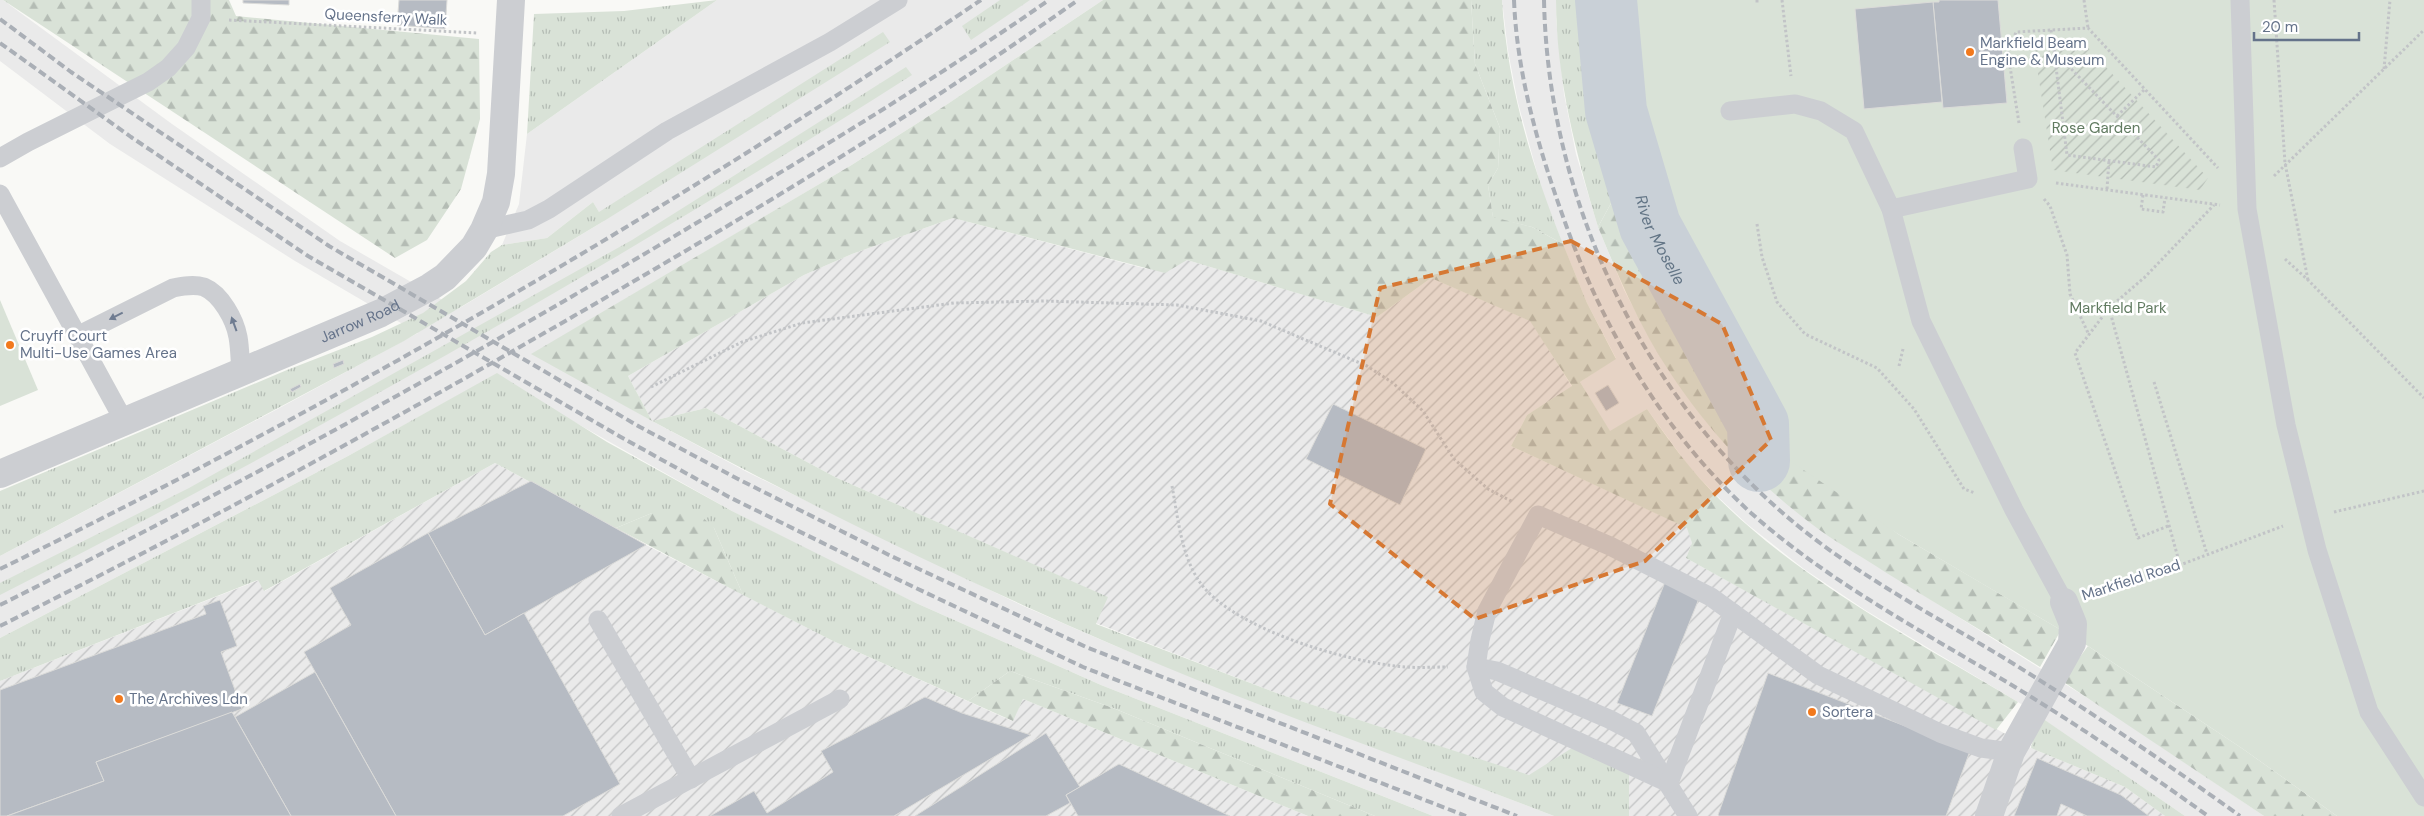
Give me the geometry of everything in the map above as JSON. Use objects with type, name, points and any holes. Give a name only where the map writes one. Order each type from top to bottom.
[{"type":"street","name":"Jarrow Road","points":[[0,474],[382,313],[445,277],[474,247],[484,230],[496,202],[501,174],[511,0]]},
{"type":"street","name":"Markfield Road","points":[[1989,816],[2011,752],[2072,643],[2073,624],[2064,602]]},
{"type":"lane","points":[[484,230],[519,223],[549,210],[667,131],[830,42],[898,0]]},
{"type":"lane","points":[[2240,0],[2247,204],[2286,425],[2317,550],[2369,712],[2424,797]]},
{"type":"lane","points":[[0,158],[148,82],[168,68],[186,48],[201,9]]},
{"type":"lane","points":[[1730,111],[1795,104],[1821,111],[1854,131],[1891,208],[1921,321],[2014,510],[2064,602]]},
{"type":"lane","points":[[1891,208],[2028,179],[2023,148]]},
{"type":"lane","points":[[0,194],[124,422]]},
{"type":"lane","points":[[77,336],[173,288],[188,285],[204,287],[218,298],[231,316],[238,336],[240,372]]},
{"type":"lane","points":[[1668,783],[1503,708],[1484,692],[1476,667],[1487,611],[1538,515],[1610,546],[1711,597],[1818,675],[1940,734],[1981,748],[2011,752]]},
{"type":"lane","points":[[1668,783],[1733,613]]},
{"type":"lane","points":[[598,620],[691,779]]},
{"type":"lane","points":[[1476,667],[1497,671],[1609,719],[1636,733],[1688,816]]},
{"type":"lane","points":[[621,816],[840,699]]},
{"type":"path","points":[[1782,0],[1795,104]]},
{"type":"path","points":[[2084,0],[2088,28],[2247,204]]},
{"type":"path","points":[[2274,0],[2285,163],[2308,280]]},
{"type":"path","points":[[2384,69],[2390,0]]},
{"type":"path","name":"Queensferry Walk","points":[[201,9],[509,35]]},
{"type":"path","points":[[2023,148],[2008,54],[2016,32],[2088,28]]},
{"type":"path","points":[[2051,30],[2067,155],[2156,167],[2159,160],[2054,51]]},
{"type":"path","points":[[2028,179],[2215,204],[2247,204],[2285,163],[2424,30]]},
{"type":"path","points":[[2117,116],[2145,89]]},
{"type":"path","points":[[2106,190],[2109,160]]},
{"type":"path","points":[[2028,179],[2050,206],[2067,255],[2070,294],[2089,336]]},
{"type":"path","points":[[2143,195],[2141,209],[2163,212],[2165,198]]},
{"type":"path","points":[[2168,526],[2138,538],[2075,353],[2110,308],[2145,277],[2215,204]]},
{"type":"path","points":[[1758,224],[1762,257],[1777,302],[1805,334],[1877,368],[1914,409],[1964,489],[2014,510]]},
{"type":"path","points":[[2252,229],[2308,280],[2424,398]]},
{"type":"path","points":[[651,387],[742,342],[802,323],[954,303],[1044,301],[1177,305],[1261,321],[1367,366],[1393,382],[1424,412],[1454,459],[1488,489],[1538,515]]},
{"type":"path","points":[[2110,308],[2180,565]]},
{"type":"path","points":[[2154,382],[2208,554]]},
{"type":"path","points":[[1172,486],[1182,541],[1200,581],[1227,609],[1258,626],[1327,652],[1405,667],[1476,667]]},
{"type":"path","name":"Markfield Road","points":[[2064,602],[2180,565],[2309,516],[2424,491]]},
{"type":"highlighted area","points":[[1571,241],[1722,324],[1771,440],[1645,561],[1475,619],[1330,504],[1380,288]]},
{"type":"shaded area","points":[[0,0],[3,0],[172,124],[340,241],[458,309],[604,221],[593,202],[547,238],[502,245],[519,204],[527,134],[717,0],[1103,0],[946,105],[850,166],[534,353],[652,421],[747,472],[1021,605],[1113,645],[1220,688],[1554,816],[1433,816],[1101,685],[916,603],[810,551],[732,511],[493,376],[348,456],[0,638],[0,556],[418,333],[295,261],[110,144],[0,61]]},
{"type":"shaded area","points":[[1502,0],[1556,0],[1556,20],[1564,94],[1576,154],[1598,227],[1624,290],[1651,341],[1701,415],[1737,457],[1893,576],[2116,716],[2264,816],[2185,816],[2018,702],[1865,610],[1804,569],[1747,524],[1717,496],[1690,468],[1647,409],[1610,432],[1580,382],[1616,358],[1587,303],[1544,198],[1518,103],[1508,51]]},
{"type":"shaded area","points":[[953,218],[1147,269],[1187,260],[1377,317],[1431,278],[1531,321],[1572,387],[1527,415],[1511,446],[1688,528],[1692,543],[1686,558],[2031,748],[2125,787],[2165,816],[1629,816],[1628,808],[1279,694],[1096,623],[1107,597],[837,478],[706,408],[652,421],[628,376],[804,275],[852,254]]},
{"type":"shaded area","points":[[495,463],[646,545],[833,641],[1012,721],[1023,699],[1308,816],[0,816],[0,681],[259,580],[265,591]]},
{"type":"green space","points":[[3,0],[229,0],[236,16],[479,39],[480,119],[461,189],[427,240],[395,258]]},
{"type":"green space","points":[[717,0],[527,134],[534,14],[624,11]]},
{"type":"green space","points":[[1000,0],[1030,0],[971,40],[962,26]]},
{"type":"green space","points":[[1103,0],[1471,0],[1475,64],[1500,128],[1498,168],[1488,185],[1493,217],[1532,227],[1563,244],[1587,303],[1616,359],[1580,382],[1610,431],[1647,409],[1690,467],[1724,503],[1761,537],[1801,568],[1844,597],[2018,702],[1996,730],[1686,558],[1692,543],[1687,528],[1511,446],[1527,415],[1572,386],[1530,321],[1431,278],[1377,317],[1187,260],[1165,273],[953,218],[852,254],[804,275],[628,376],[652,421],[531,354],[850,166],[946,105]]},
{"type":"green space","points":[[1471,0],[1502,0],[1509,63],[1515,94],[1531,155],[1563,244],[1532,227],[1493,218],[1488,185],[1498,168],[1500,128],[1475,64]]},
{"type":"green space","points":[[1556,0],[1588,0],[1587,14],[1600,114],[1621,185],[1598,227],[1575,143],[1563,87],[1559,58]]},
{"type":"green space","name":"Markfield Park","points":[[1588,0],[2424,0],[2424,816],[2337,816],[2243,749],[2088,646],[1898,534],[1789,460],[1733,404],[1683,338],[1634,233],[1600,114],[1587,14]]},
{"type":"green space","points":[[883,32],[890,42],[604,221],[404,341],[0,556],[0,491],[287,370],[372,337],[423,313],[466,281],[491,252],[502,245],[547,238],[593,202],[599,212]]},
{"type":"green space","name":"Rose Garden","points":[[2083,42],[2208,178],[2200,190],[2053,170],[2034,48]]},
{"type":"green space","points":[[906,67],[912,75],[801,145],[576,280],[462,346],[233,473],[0,595],[0,583],[189,488],[632,240]]},
{"type":"green space","points":[[1621,185],[1634,233],[1683,338],[1733,404],[1898,534],[2061,630],[2040,667],[1821,531],[1771,491],[1726,445],[1685,394],[1650,340],[1629,299],[1598,227]]},
{"type":"green space","name":"Cruyff Court Multi-Use Games Area","points":[[0,300],[38,390],[0,406]]},
{"type":"green space","points":[[497,373],[607,442],[732,511],[916,603],[1101,685],[1433,816],[1375,816],[1113,708],[1010,671],[968,701],[833,641],[743,595],[714,528],[652,513],[616,528],[495,463],[264,591],[258,580],[0,681],[0,638],[348,456]]},
{"type":"green space","points":[[706,408],[837,478],[1108,597],[1096,624],[1279,694],[1529,775],[1572,748],[1629,774],[1629,816],[1554,816],[1166,667],[937,565],[822,509],[652,421]]},
{"type":"green space","points":[[696,511],[714,528],[743,595],[616,528],[652,513]]},
{"type":"green space","points":[[2088,646],[2243,749],[2337,816],[2264,816],[2062,681]]},
{"type":"green space","points":[[1010,671],[1113,708],[1375,816],[1308,816],[1023,699],[1013,721],[968,701]]},
{"type":"green space","points":[[2039,716],[2185,816],[2165,816],[2125,787],[2031,748]]},
{"type":"building","points":[[243,0],[289,0],[289,5],[243,3]]},
{"type":"building","points":[[399,0],[447,0],[445,29],[397,25]]},
{"type":"building","name":"Markfield Beam Engine & Museum","points":[[1939,0],[1998,0],[2007,103],[1943,108],[1933,2],[1939,2]]},
{"type":"building","points":[[1933,2],[1942,102],[1864,109],[1855,9]]},
{"type":"building","points":[[343,360],[344,364],[334,368],[333,364]]},
{"type":"building","points":[[300,384],[301,387],[292,392],[290,389]]},
{"type":"building","points":[[1608,385],[1619,403],[1606,411],[1595,393]]},
{"type":"building","points":[[1333,404],[1426,449],[1400,505],[1306,459]]},
{"type":"building","points":[[531,481],[646,545],[485,635],[428,533]]},
{"type":"building","points":[[428,533],[485,635],[524,613],[620,784],[563,816],[396,816],[304,652],[351,625],[330,588]]},
{"type":"building","points":[[1665,582],[1700,596],[1652,716],[1617,703]]},
{"type":"building","name":"The Archives Ldn","points":[[220,600],[237,646],[221,652],[242,709],[96,762],[104,781],[7,816],[0,816],[0,690],[206,614],[203,606]]},
{"type":"building","points":[[315,672],[396,816],[291,816],[235,717]]},
{"type":"building","name":"Sortera","points":[[1768,673],[1970,751],[1946,816],[1719,816]]},
{"type":"building","points":[[925,697],[962,713],[1031,735],[894,816],[710,816],[754,791],[767,813],[833,772],[821,751]]},
{"type":"building","points":[[232,712],[291,816],[7,816],[104,781],[96,762]]},
{"type":"building","points":[[1046,733],[1080,787],[1066,795],[1070,803],[1046,816],[915,816]]},
{"type":"building","points":[[2037,758],[2121,795],[2149,816],[2087,816],[2061,804],[2057,816],[2014,816]]},
{"type":"building","points":[[1119,764],[1230,816],[1078,816],[1066,795]]},
{"type":"waterway","name":"River Moselle","points":[[1606,0],[1616,111],[1650,226],[1758,424],[1759,461]]},
{"type":"railway","points":[[0,569],[127,506],[253,440],[500,302],[743,155],[863,79],[981,0]]},
{"type":"railway","points":[[0,605],[255,473],[507,334],[816,151],[957,62],[1049,0]]},
{"type":"railway","points":[[0,626],[292,474],[436,395],[643,276],[895,123],[1078,0]]},
{"type":"railway","points":[[1514,0],[1520,58],[1531,114],[1556,198],[1599,305],[1619,343],[1665,416],[1720,483],[1751,513],[1781,538],[1844,583],[1910,625],[2061,715],[2208,816]]},
{"type":"railway","points":[[1544,0],[1550,76],[1564,151],[1586,223],[1616,294],[1653,360],[1696,422],[1747,479],[1803,530],[1827,548],[1852,566],[2068,698],[2240,816]]},
{"type":"railway","points":[[0,19],[71,72],[329,246],[640,427],[738,479],[891,556],[1086,647],[1517,816]]},
{"type":"railway","points":[[0,43],[131,137],[308,256],[619,436],[729,497],[1083,667],[1466,816]]},
{"type":"place","name":"Markfield Beam Engine & Museum","points":[[1970,52]]},
{"type":"place","name":"Cruyff Court Multi-Use Games Area","points":[[10,345]]},
{"type":"place","name":"The Archives Ldn","points":[[119,699]]},
{"type":"place","name":"Sortera","points":[[1812,712]]}]
